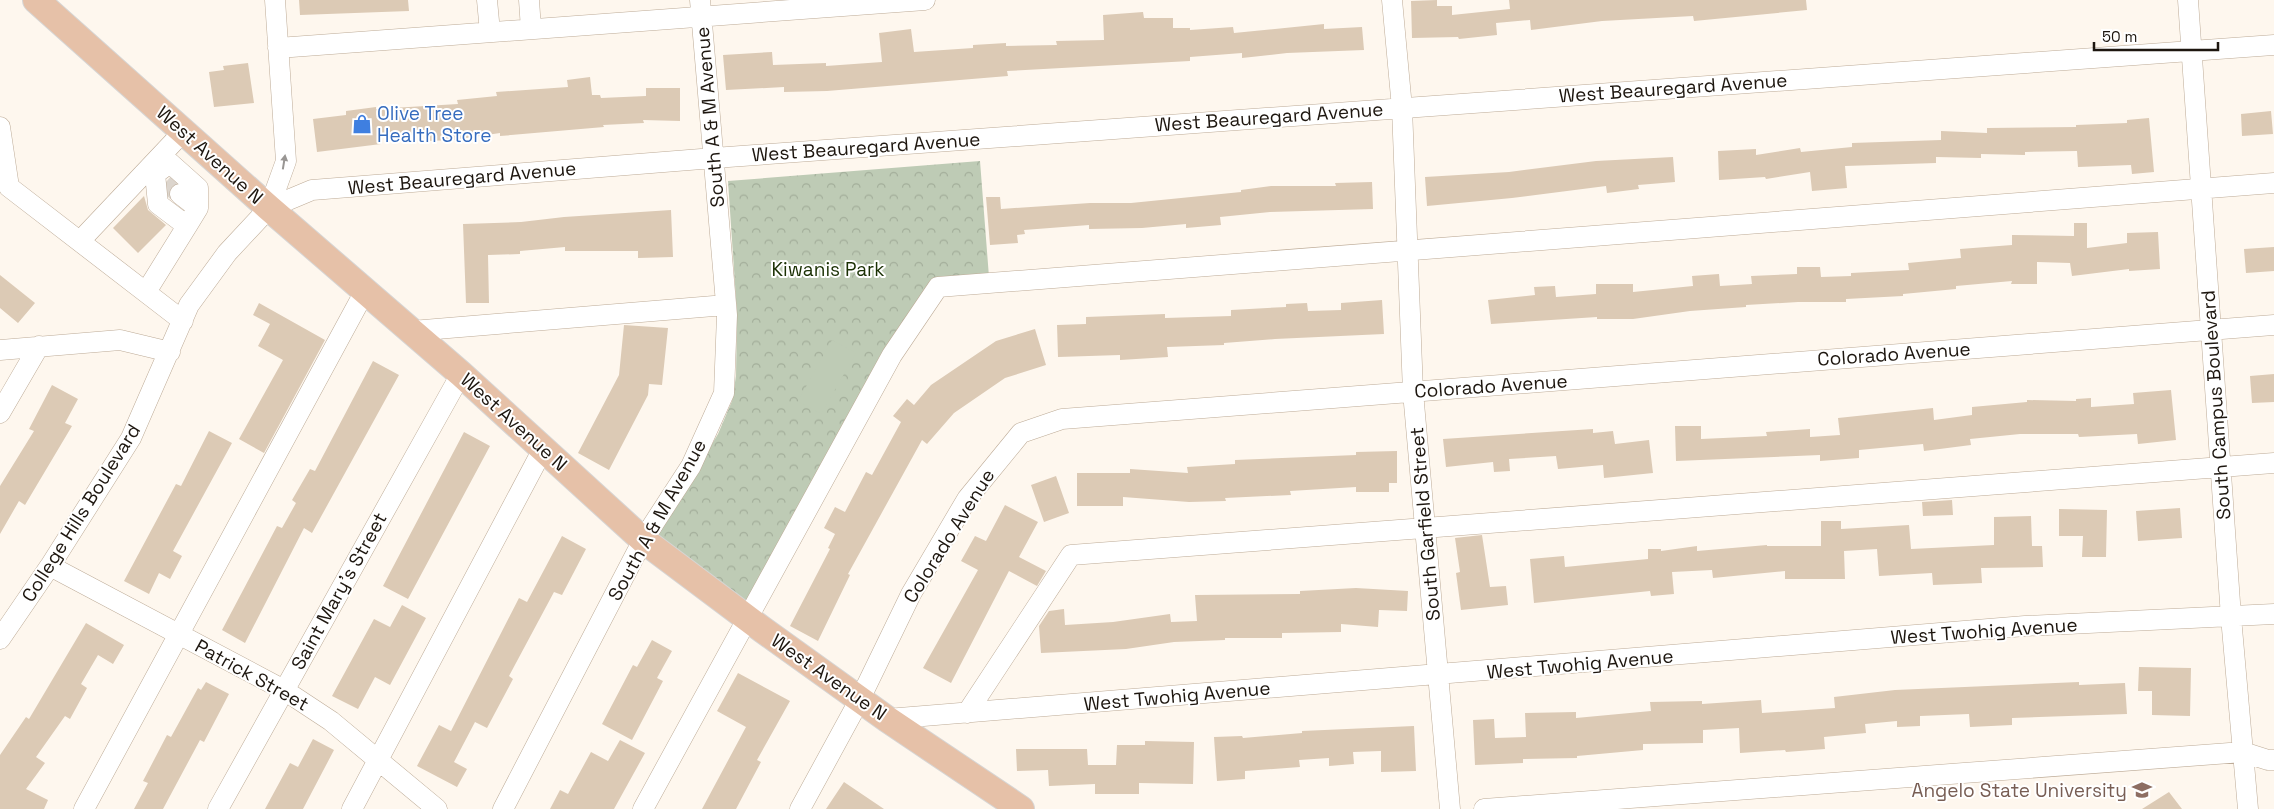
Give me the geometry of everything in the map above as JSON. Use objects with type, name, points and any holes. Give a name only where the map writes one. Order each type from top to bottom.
[{"type":"main road","name":"West Avenue N","points":[[36,0],[268,208],[461,374],[642,540],[887,719],[1021,809]]},
{"type":"street","points":[[268,208],[286,161],[275,0]]},
{"type":"street","points":[[487,0],[490,32]]},
{"type":"street","points":[[529,0],[531,29]]},
{"type":"street","points":[[278,48],[531,29],[701,8],[925,0]]},
{"type":"street","name":"South Garfield Street","points":[[1392,0],[1402,108],[1413,392],[1450,809]]},
{"type":"street","name":"South Campus Boulevard","points":[[2188,0],[2231,617],[2248,809]]},
{"type":"street","name":"South A & M Avenue","points":[[503,809],[642,540],[691,466],[724,393],[726,306],[701,8]]},
{"type":"street","name":"West Beauregard Avenue","points":[[268,208],[312,190],[714,158],[2274,45]]},
{"type":"street","points":[[0,127],[4,188],[80,241],[183,321]]},
{"type":"street","points":[[183,132],[162,179],[158,204],[187,226]]},
{"type":"street","points":[[80,241],[162,179],[170,163],[198,188],[198,208],[146,292]]},
{"type":"street","points":[[162,179],[198,208]]},
{"type":"street","points":[[643,809],[892,355],[938,287],[2274,183]]},
{"type":"street","name":"College Hills Boulevard","points":[[0,639],[50,566],[132,438],[189,305],[227,253],[268,208]]},
{"type":"street","points":[[84,809],[365,291]]},
{"type":"street","points":[[412,331],[726,306]]},
{"type":"street","name":"Colorado Avenue","points":[[800,809],[860,699],[910,594],[967,499],[1021,433],[1062,419],[2274,325]]},
{"type":"street","points":[[0,350],[120,340],[170,352]]},
{"type":"street","points":[[0,413],[39,346]]},
{"type":"street","name":"Saint Mary's Street","points":[[218,809],[461,374]]},
{"type":"street","points":[[352,809],[543,448]]},
{"type":"street","points":[[967,712],[1071,555],[2274,463]]},
{"type":"street","name":"Patrick Street","points":[[50,566],[284,690],[331,720],[437,809]]},
{"type":"street","name":"West Twohig Avenue","points":[[887,719],[2025,626],[2274,614]]},
{"type":"street","points":[[1484,809],[2243,752],[2274,760]]},
{"type":"green space","name":"Kiwanis Park","points":[[980,161],[989,277],[933,283],[747,613],[658,534],[718,434],[732,401],[736,376],[737,314],[728,181]]},
{"type":"green space","points":[[832,340],[856,353],[821,414],[798,401]]},
{"type":"building","points":[[299,0],[408,0],[409,11],[300,15]]},
{"type":"building","points":[[1437,0],[1437,6],[1452,6],[1452,15],[1510,9],[1509,0],[1806,0],[1807,10],[1694,21],[1693,16],[1602,21],[1531,30],[1530,20],[1496,23],[1497,35],[1459,39],[1458,37],[1412,38],[1411,1]]},
{"type":"building","points":[[1143,12],[1144,18],[1173,18],[1173,28],[1190,28],[1190,30],[1233,27],[1234,33],[1324,24],[1324,29],[1362,27],[1364,50],[1287,53],[1242,58],[1242,53],[1190,57],[1190,61],[1007,71],[1008,76],[827,91],[784,92],[784,87],[726,90],[723,55],[772,52],[773,65],[826,63],[826,66],[882,62],[879,33],[911,29],[914,52],[973,48],[973,45],[1006,43],[1006,46],[1057,45],[1056,41],[1104,40],[1103,15]]},
{"type":"building","points":[[248,63],[254,103],[214,107],[209,72],[224,70],[223,66]]},
{"type":"building","points":[[590,77],[592,95],[600,95],[601,98],[646,96],[646,88],[680,88],[680,121],[643,120],[644,123],[603,125],[604,127],[500,136],[500,133],[453,140],[428,141],[427,134],[380,137],[381,144],[317,152],[313,119],[346,115],[346,111],[376,107],[376,109],[458,104],[457,100],[497,96],[496,92],[568,87],[567,80]]},
{"type":"building","points":[[2271,111],[2273,134],[2242,136],[2241,114]]},
{"type":"building","points":[[2149,118],[2154,172],[2132,174],[2131,165],[2078,167],[2077,151],[2025,152],[2025,155],[1981,154],[1981,158],[1936,157],[1936,163],[1845,166],[1847,188],[1812,191],[1810,172],[1766,179],[1765,177],[1719,180],[1718,151],[1756,149],[1756,155],[1800,148],[1801,152],[1852,147],[1852,143],[1941,140],[1941,131],[1987,133],[1987,128],[2076,127],[2076,125],[2127,123],[2127,120]]},
{"type":"building","points":[[1673,157],[1675,182],[1638,185],[1639,189],[1607,193],[1606,186],[1427,206],[1425,177],[1509,172],[1596,161]]},
{"type":"building","points":[[1372,182],[1373,209],[1270,212],[1220,217],[1221,225],[1186,228],[1186,224],[1142,228],[1089,229],[1089,225],[1024,230],[1025,234],[1017,235],[1018,243],[990,245],[986,197],[1000,197],[1001,209],[1090,203],[1131,203],[1241,192],[1241,190],[1271,186],[1336,186],[1335,183]]},
{"type":"building","points":[[144,196],[148,210],[166,225],[138,253],[113,228]]},
{"type":"building","points":[[671,210],[673,257],[638,258],[638,251],[565,251],[565,247],[520,251],[520,254],[488,255],[489,303],[466,303],[463,224],[521,222],[564,217]]},
{"type":"building","points":[[2074,223],[2087,223],[2087,248],[2127,243],[2127,233],[2158,232],[2160,269],[2129,271],[2129,269],[2072,276],[2070,263],[2037,262],[2037,284],[2011,284],[2012,281],[1956,286],[1956,289],[1903,294],[1903,296],[1846,299],[1846,302],[1746,305],[1746,307],[1690,311],[1633,319],[1597,319],[1597,317],[1491,324],[1488,300],[1535,295],[1534,287],[1555,286],[1556,297],[1596,294],[1596,284],[1633,284],[1633,292],[1693,286],[1692,276],[1719,274],[1720,286],[1752,284],[1751,276],[1797,274],[1797,267],[1820,267],[1821,277],[1851,276],[1851,273],[1909,270],[1908,263],[1961,258],[1960,249],[2012,245],[2012,235],[2074,236]]},
{"type":"building","points":[[2274,247],[2274,271],[2246,273],[2244,249]]},
{"type":"building","points":[[0,275],[35,303],[18,323],[0,308]]},
{"type":"building","points":[[1382,300],[1384,334],[1275,339],[1224,343],[1224,345],[1167,347],[1168,357],[1120,360],[1120,355],[1058,357],[1057,325],[1086,324],[1086,317],[1165,314],[1165,318],[1231,316],[1231,310],[1286,307],[1286,304],[1307,303],[1308,311],[1341,310],[1341,303]]},
{"type":"building","points":[[259,303],[325,340],[264,453],[239,439],[283,360],[258,346],[270,324],[253,315]]},
{"type":"building","points":[[624,325],[668,328],[662,385],[649,384],[648,395],[609,470],[578,453],[619,375]]},
{"type":"building","points":[[1035,329],[1046,365],[1005,378],[954,413],[927,444],[922,440],[848,574],[850,575],[818,641],[790,626],[830,549],[828,548],[835,534],[824,528],[835,507],[845,512],[866,472],[872,475],[901,422],[893,416],[907,399],[914,405],[931,385],[996,341]]},
{"type":"building","points":[[373,361],[399,375],[312,533],[304,528],[245,643],[222,630],[277,526],[282,528],[296,503],[292,500],[310,469],[315,471]]},
{"type":"building","points":[[2274,374],[2274,402],[2252,403],[2250,376]]},
{"type":"building","points":[[52,385],[78,399],[65,423],[72,426],[25,505],[19,501],[0,534],[0,486],[34,431],[29,429]]},
{"type":"building","points":[[2171,390],[2176,440],[2138,444],[2137,434],[2079,437],[2078,434],[2020,434],[1970,439],[1971,445],[1924,451],[1923,444],[1859,450],[1859,458],[1820,461],[1820,455],[1676,461],[1675,426],[1701,426],[1701,439],[1767,436],[1766,432],[1810,429],[1810,437],[1840,435],[1838,418],[1933,408],[1934,420],[1972,415],[1972,407],[2027,402],[2027,400],[2076,401],[2076,399],[2091,398],[2091,407],[2134,404],[2133,393]]},
{"type":"building","points":[[1593,429],[1593,433],[1613,431],[1615,444],[1649,440],[1653,473],[1604,478],[1603,465],[1558,469],[1556,456],[1509,459],[1510,471],[1494,472],[1493,462],[1446,467],[1443,439]]},
{"type":"building","points":[[209,431],[232,443],[173,551],[182,556],[170,579],[159,573],[149,594],[124,581],[176,484],[181,486]]},
{"type":"building","points":[[464,432],[490,446],[408,599],[383,586]]},
{"type":"building","points":[[1397,451],[1397,483],[1389,483],[1389,492],[1356,492],[1356,487],[1290,491],[1291,495],[1225,498],[1226,501],[1189,502],[1123,497],[1123,506],[1077,506],[1077,473],[1130,473],[1130,469],[1188,473],[1187,467],[1235,464],[1235,460],[1356,455],[1356,452]]},
{"type":"building","points":[[1056,476],[1069,513],[1044,522],[1031,485]]},
{"type":"building","points":[[1952,500],[1953,515],[1923,516],[1922,502]]},
{"type":"building","points":[[1005,505],[1038,522],[1019,557],[1046,571],[1037,586],[1009,571],[951,683],[923,668],[978,570],[961,561],[975,536],[986,541]]},
{"type":"building","points":[[2180,508],[2182,538],[2138,541],[2136,511]]},
{"type":"building","points":[[2059,509],[2107,510],[2106,557],[2082,557],[2083,536],[2059,536]]},
{"type":"building","points":[[2031,516],[2032,546],[2042,546],[2043,567],[1981,568],[1982,583],[1933,585],[1932,573],[1879,576],[1877,549],[1844,551],[1845,579],[1785,579],[1785,571],[1713,578],[1712,570],[1672,572],[1674,594],[1651,596],[1650,591],[1534,603],[1530,559],[1564,556],[1565,567],[1648,559],[1648,549],[1661,549],[1661,551],[1697,546],[1697,551],[1767,545],[1821,546],[1821,521],[1841,521],[1841,529],[1909,525],[1911,549],[1994,545],[1994,517]]},
{"type":"building","points":[[1482,535],[1490,587],[1506,586],[1508,605],[1461,610],[1456,573],[1460,572],[1455,538]]},
{"type":"building","points":[[562,536],[586,549],[562,595],[554,592],[509,676],[513,679],[487,728],[475,722],[454,762],[467,769],[457,787],[417,766],[439,725],[451,731],[519,598],[527,602]]},
{"type":"building","points":[[1356,588],[1408,591],[1407,611],[1379,610],[1378,627],[1341,624],[1341,632],[1282,633],[1282,638],[1225,638],[1225,640],[1174,642],[1126,649],[1041,653],[1039,626],[1049,611],[1064,609],[1065,625],[1113,622],[1170,614],[1171,622],[1197,621],[1195,595],[1300,594],[1300,591]]},
{"type":"building","points":[[402,605],[426,618],[390,685],[375,677],[358,709],[332,696],[374,619],[390,627]]},
{"type":"building","points":[[86,623],[124,645],[113,664],[98,655],[81,684],[87,688],[70,719],[65,716],[36,757],[45,763],[26,789],[48,800],[44,809],[0,809],[0,755],[26,717],[29,719]]},
{"type":"building","points":[[652,640],[672,651],[657,678],[663,681],[632,740],[602,724],[633,665],[637,667]]},
{"type":"building","points":[[2139,667],[2191,668],[2190,716],[2152,715],[2152,691],[2138,691]]},
{"type":"building","points":[[738,673],[790,701],[757,760],[761,762],[736,809],[702,809],[746,727],[717,711]]},
{"type":"building","points":[[206,682],[229,694],[204,742],[200,740],[163,809],[134,809],[148,783],[143,781],[167,735],[171,737],[198,688],[201,690]]},
{"type":"building","points":[[2079,682],[2079,685],[2125,683],[2127,714],[2012,718],[2012,725],[1970,727],[1969,714],[1920,716],[1920,726],[1897,727],[1897,721],[1865,724],[1866,733],[1824,737],[1825,749],[1786,752],[1785,750],[1740,753],[1739,728],[1703,730],[1703,743],[1643,744],[1643,750],[1577,756],[1577,758],[1523,759],[1523,763],[1475,765],[1473,720],[1494,719],[1495,738],[1526,737],[1525,713],[1576,712],[1576,718],[1651,711],[1650,702],[1702,701],[1702,704],[1761,700],[1762,713],[1835,708],[1834,697],[1895,690]]},
{"type":"building","points":[[1414,726],[1416,771],[1381,772],[1381,751],[1353,752],[1354,764],[1329,766],[1329,758],[1299,760],[1300,767],[1245,771],[1245,779],[1217,781],[1214,737],[1242,736],[1243,738],[1302,733],[1302,731]]},
{"type":"building","points":[[313,739],[334,750],[303,809],[265,809],[290,763],[298,767]]},
{"type":"building","points":[[620,740],[645,753],[614,809],[550,809],[560,790],[568,794],[591,752],[608,761]]},
{"type":"building","points":[[1145,741],[1194,742],[1193,784],[1139,783],[1139,794],[1095,794],[1095,784],[1049,786],[1048,770],[1017,771],[1016,749],[1087,749],[1088,765],[1116,765],[1117,745],[1145,745]]},
{"type":"building","points":[[844,782],[884,809],[826,809]]},
{"type":"building","points":[[2169,792],[2182,809],[2142,809]]},
{"type":"tunnel","points":[[166,182],[180,194]]},
{"type":"place","name":"Olive Tree Health Store","points":[[362,124]]},
{"type":"place","name":"Angelo State University","points":[[2142,790]]}]
